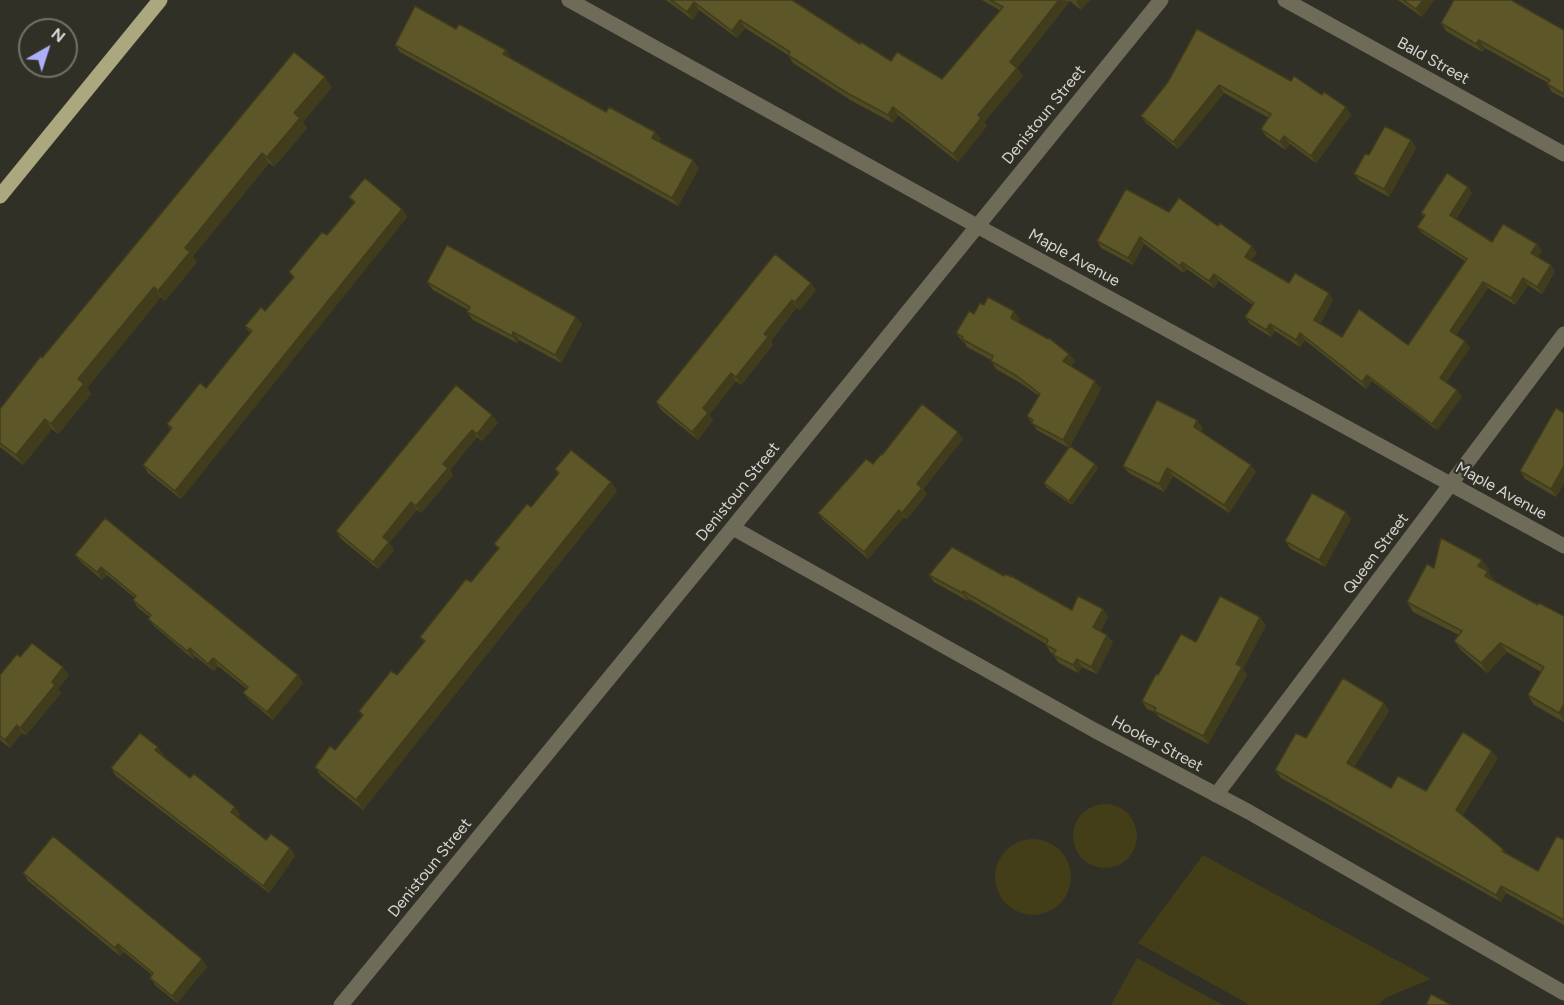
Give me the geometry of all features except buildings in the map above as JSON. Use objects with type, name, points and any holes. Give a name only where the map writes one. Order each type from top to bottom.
[{"type":"main road","points":[[0,196],[160,0]]},
{"type":"street","name":"Maple Avenue","points":[[569,0],[977,226],[1564,546]]},
{"type":"street","name":"Denistoun Street","points":[[341,1005],[1161,0]]},
{"type":"street","name":"Bald Street","points":[[1285,0],[1564,154]]},
{"type":"street","name":"Queen Street","points":[[1216,795],[1564,334]]},
{"type":"street","name":"Hooker Street","points":[[732,528],[1094,730],[1216,795],[1564,993]]},
{"type":"shaded area","points":[[1105,804],[1117,806],[1128,813],[1135,824],[1137,836],[1135,848],[1128,859],[1117,866],[1105,868],[1093,866],[1082,859],[1075,848],[1073,836],[1075,824],[1082,813],[1093,806]]},
{"type":"shaded area","points":[[1026,839],[1040,839],[1054,845],[1065,856],[1071,870],[1068,892],[1060,904],[1040,915],[1026,915],[1012,909],[1001,898],[995,884],[995,870],[1001,856],[1012,845]]},
{"type":"shaded area","points":[[1203,855],[1431,979],[1385,998],[1379,1005],[1250,1005],[1138,943]]},
{"type":"shaded area","points":[[1137,958],[1223,1005],[1111,1005]]}]
